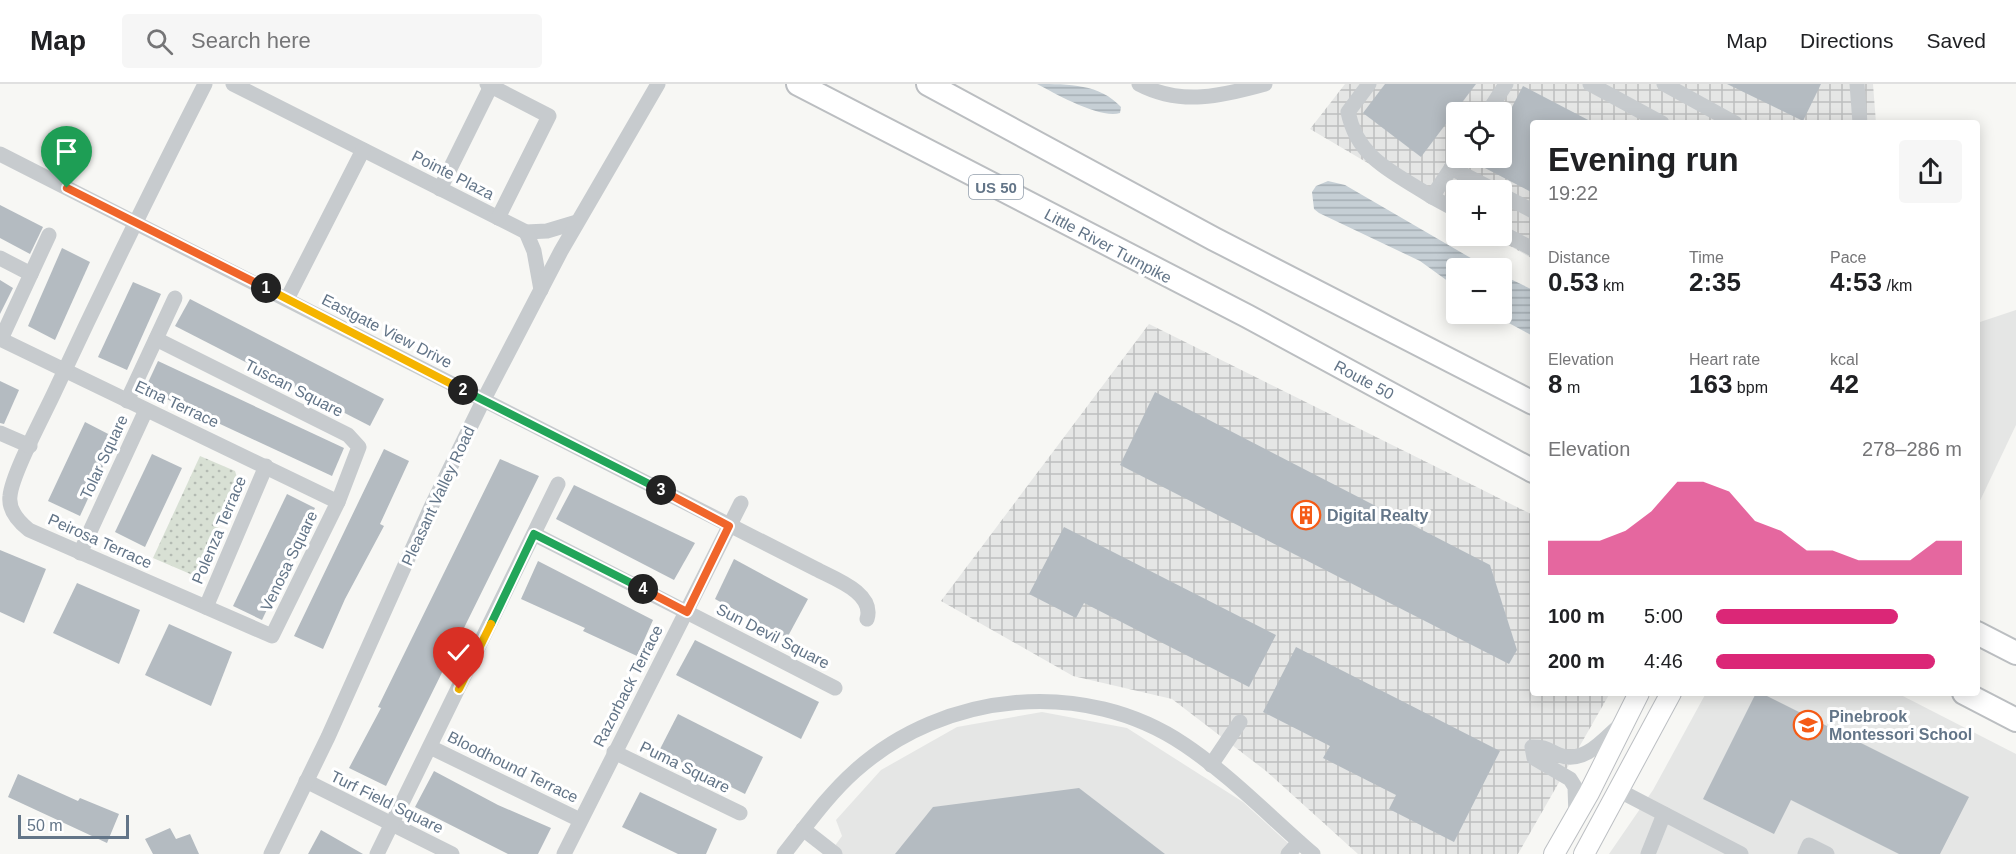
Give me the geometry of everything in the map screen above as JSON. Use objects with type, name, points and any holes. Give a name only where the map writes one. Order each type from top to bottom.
[{"type":"highway","name":"Little River Turnpike","points":[[798,84],[1193,291]]},
{"type":"highway","points":[[927,84],[1214,239],[1530,401]]},
{"type":"highway","name":"Route 50","points":[[1193,291],[1247,316],[1530,469]]},
{"type":"highway","points":[[1980,635],[2016,653]]},
{"type":"highway","points":[[1970,696],[2016,720]]},
{"type":"main road","points":[[1554,854],[1576,817],[1638,696]]},
{"type":"main road","points":[[1584,854],[1669,696]]},
{"type":"street","points":[[135,221],[205,84]]},
{"type":"street","name":"Pointe Plaza","points":[[233,84],[525,232]]},
{"type":"street","name":"Pleasant Valley Road","points":[[271,854],[483,400],[577,222],[658,84]]},
{"type":"street","points":[[1139,84],[1167,95],[1192,98],[1221,96],[1265,84]]},
{"type":"street","points":[[1369,84],[1348,112],[1352,130],[1366,154],[1446,205]]},
{"type":"street","points":[[1494,102],[1506,84]]},
{"type":"street","points":[[1590,84],[1656,120]]},
{"type":"street","points":[[1664,84],[1730,120]]},
{"type":"street","points":[[1857,84],[1860,120]]},
{"type":"street","points":[[440,189],[489,85],[549,116],[498,219]]},
{"type":"street","points":[[287,299],[363,150]]},
{"type":"street","name":"Eastgate View Drive","points":[[0,154],[135,221],[854,591],[867,602],[870,610],[867,619]]},
{"type":"street","points":[[1432,197],[1452,168]]},
{"type":"street","points":[[1462,168],[1480,180]]},
{"type":"street","points":[[1512,200],[1530,209]]},
{"type":"street","name":"Peirosa Terrace","points":[[135,221],[12,487],[11,506],[21,523],[29,530],[272,636]]},
{"type":"street","points":[[541,290],[534,251],[525,232],[555,230],[577,222]]},
{"type":"street","points":[[0,339],[49,235]]},
{"type":"street","points":[[1512,238],[1530,247]]},
{"type":"street","points":[[0,258],[31,274]]},
{"type":"street","points":[[127,400],[175,298]]},
{"type":"street","name":"Etna Terrace","points":[[0,339],[338,502]]},
{"type":"street","name":"Tuscan Square","points":[[156,339],[355,440],[359,452],[338,502]]},
{"type":"street","name":"Tolar Square","points":[[80,553],[146,410]]},
{"type":"street","points":[[0,433],[30,446]]},
{"type":"street","name":"Polenza Terrace","points":[[206,608],[266,466]]},
{"type":"street","points":[[377,854],[558,484]]},
{"type":"street","name":"Venosa Square","points":[[272,636],[338,502]]},
{"type":"street","name":"Razorback Terrace","points":[[564,854],[741,503]]},
{"type":"street","name":"Sun Devil Square","points":[[534,534],[835,688]]},
{"type":"street","points":[[784,854],[839,787],[876,753],[924,725],[963,711],[990,705],[1045,701],[1072,703],[1112,712],[1162,732],[1211,765],[1313,854]]},
{"type":"street","points":[[1576,817],[1575,787],[1570,779],[1534,758],[1532,747],[1547,747],[1560,755],[1570,757],[1588,753],[1626,720]]},
{"type":"street","points":[[1211,765],[1240,722]]},
{"type":"street","name":"Bloodhound Terrace","points":[[430,747],[580,820]]},
{"type":"street","name":"Puma Square","points":[[614,753],[740,813]]},
{"type":"street","name":"Turf Field Square","points":[[306,781],[452,854]]},
{"type":"street","points":[[1620,791],[1742,854]]},
{"type":"street","points":[[1648,854],[1664,814]]},
{"type":"street","points":[[803,830],[835,854]]},
{"type":"street","points":[[1288,854],[1299,842]]},
{"type":"street","points":[[1805,854],[1809,845],[1827,854]]},
{"type":"shaded area","points":[[1037,84],[1072,85],[1094,90],[1113,99],[1121,107],[1120,113],[1111,114],[1090,109]]},
{"type":"shaded area","points":[[1345,84],[1873,84],[1876,120],[1530,120],[1530,257],[1510,246],[1512,246],[1512,180],[1446,180],[1446,209],[1310,129]]},
{"type":"shaded area","points":[[1328,181],[1345,185],[1446,244],[1446,246],[1471,258],[1446,258],[1446,280],[1420,261],[1319,213],[1314,209],[1312,192],[1316,186]]},
{"type":"shaded area","points":[[1512,280],[1530,289],[1530,334],[1511,324]]},
{"type":"shaded area","points":[[2016,310],[2016,425],[1980,501],[1980,322]]},
{"type":"shaded area","points":[[1149,324],[1530,514],[1530,696],[1608,696],[1518,854],[1358,854],[1266,771],[1172,699],[1073,676],[941,601]]},
{"type":"shaded area","points":[[200,456],[235,471],[239,484],[195,576],[153,558]]},
{"type":"shaded area","points":[[1704,696],[1903,696],[2016,754],[2016,854],[1609,854],[1653,790]]},
{"type":"shaded area","points":[[1042,712],[1127,728],[1243,802],[1300,854],[829,854],[842,836],[836,820],[881,770],[957,727]]},
{"type":"building","points":[[1385,84],[1476,84],[1462,102],[1446,102],[1446,124],[1421,157],[1363,113]]},
{"type":"building","points":[[1727,84],[1821,84],[1803,120]]},
{"type":"building","points":[[1523,86],[1588,120],[1530,120],[1530,191],[1512,180],[1485,168],[1512,168],[1512,107]]},
{"type":"building","points":[[0,205],[43,227],[30,254],[0,238]]},
{"type":"building","points":[[62,248],[90,262],[55,340],[28,326]]},
{"type":"building","points":[[0,280],[13,288],[0,314]]},
{"type":"building","points":[[133,282],[161,294],[127,370],[98,357]]},
{"type":"building","points":[[190,299],[384,399],[370,426],[175,326]]},
{"type":"building","points":[[158,361],[344,448],[332,476],[145,389]]},
{"type":"building","points":[[0,381],[19,390],[4,424],[0,423]]},
{"type":"building","name":"Digital Realty","points":[[1155,392],[1490,565],[1517,650],[1509,664],[1120,465]]},
{"type":"building","points":[[85,422],[116,438],[80,516],[48,501]]},
{"type":"building","points":[[384,449],[409,461],[380,524],[384,526],[345,599],[323,649],[294,636]]},
{"type":"building","points":[[152,454],[182,468],[145,547],[115,532]]},
{"type":"building","points":[[500,459],[539,476],[386,786],[349,768],[381,708],[378,707]]},
{"type":"building","points":[[574,485],[695,543],[674,580],[556,519]]},
{"type":"building","points":[[287,494],[315,508],[262,620],[233,606]]},
{"type":"building","points":[[1064,527],[1276,635],[1249,687],[1084,603],[1076,618],[1029,594]]},
{"type":"building","points":[[0,550],[46,569],[24,623],[0,612]]},
{"type":"building","points":[[734,559],[808,599],[787,638],[715,599]]},
{"type":"building","points":[[538,561],[653,620],[637,656],[583,631],[585,628],[521,599]]},
{"type":"building","points":[[77,583],[140,610],[119,664],[53,633]]},
{"type":"building","points":[[169,624],[232,652],[211,706],[145,675]]},
{"type":"building","points":[[695,640],[819,702],[801,739],[676,675]]},
{"type":"building","points":[[1296,647],[1500,751],[1454,842],[1389,809],[1396,795],[1323,758],[1330,746],[1263,712]]},
{"type":"building","points":[[1754,696],[1767,696],[1969,797],[1940,854],[1899,854],[1791,800],[1774,834],[1703,799]]},
{"type":"building","points":[[678,714],[763,757],[745,794],[659,751]]},
{"type":"building","points":[[434,771],[498,805],[551,828],[538,854],[508,854],[415,807]]},
{"type":"building","points":[[18,774],[78,801],[80,798],[119,814],[107,843],[8,797]]},
{"type":"building","points":[[1079,788],[1165,854],[895,854],[933,807]]},
{"type":"building","points":[[640,792],[717,829],[706,854],[678,854],[622,827]]},
{"type":"building","points":[[170,828],[176,839],[190,834],[199,854],[153,854],[145,839]]},
{"type":"building","points":[[321,830],[363,854],[308,854]]},
{"type":"place","name":"Digital Realty","points":[[1306,515]]},
{"type":"place","name":"Pinebrook Montessori School","points":[[1808,725]]},
{"type":"route","points":[[67,188],[729,526],[687,612],[534,534],[459,689]]}]
